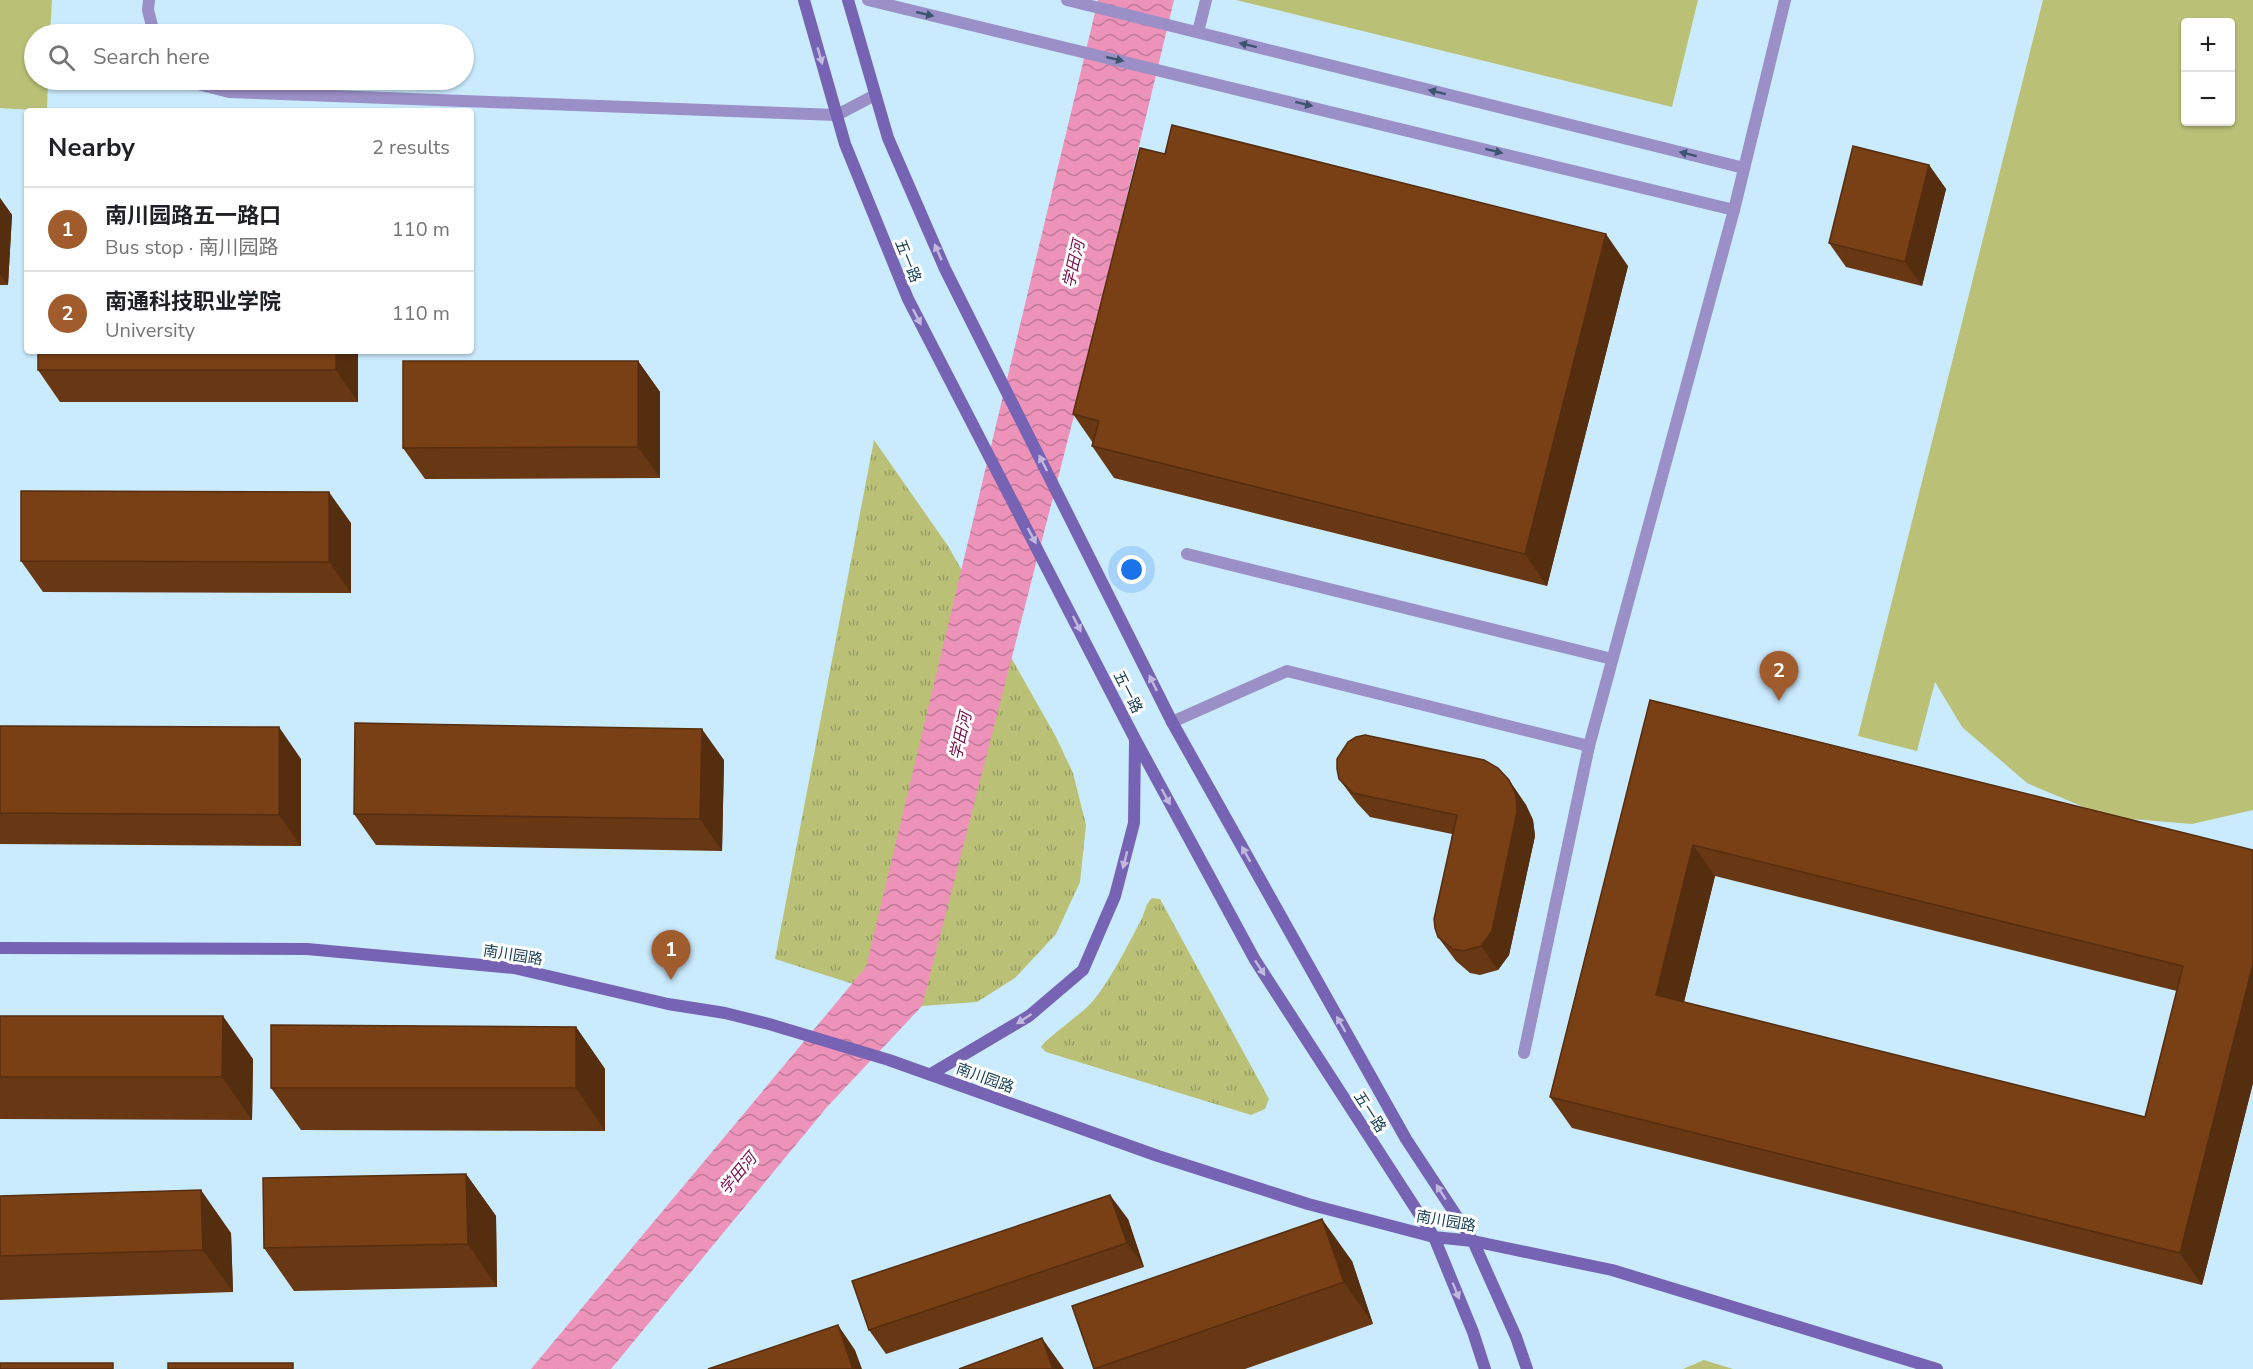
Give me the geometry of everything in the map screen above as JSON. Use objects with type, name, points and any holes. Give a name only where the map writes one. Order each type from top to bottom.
[{"type":"main road","name":"五一路","points":[[804,0],[845,144],[908,299],[1135,739],[1255,960],[1434,1237],[1473,1332],[1485,1369]]},
{"type":"main road","name":"五一路","points":[[848,0],[888,138],[945,269],[1172,722],[1406,1139],[1473,1241],[1516,1337],[1527,1369]]},
{"type":"main road","points":[[931,1074],[1029,1016],[1083,970],[1115,896],[1134,823],[1135,739]]},
{"type":"main road","name":"南川园路","points":[[0,948],[307,949],[514,968],[668,1004],[725,1013],[889,1060],[1168,1160],[1308,1204],[1434,1237],[1473,1241],[1612,1270],[1937,1369]]},
{"type":"street","points":[[149,0],[148,10],[152,24]]},
{"type":"street","points":[[868,0],[1734,210]]},
{"type":"street","points":[[1067,0],[1744,168]]},
{"type":"street","points":[[1198,32],[1206,0]]},
{"type":"street","points":[[1524,1053],[1589,746],[1734,210],[1785,0]]},
{"type":"street","points":[[221,90],[837,115],[876,95]]},
{"type":"street","points":[[1187,554],[1612,659]]},
{"type":"street","points":[[1172,722],[1287,671],[1589,746]]},
{"type":"green space","points":[[0,0],[52,0],[51,24],[24,24],[24,90],[48,90],[47,108],[0,108]]},
{"type":"green space","points":[[1236,0],[1698,0],[1672,107]]},
{"type":"green space","points":[[2043,0],[2253,0],[2253,810],[2192,824],[2107,817],[2027,783],[1962,727],[1935,682],[1917,751],[1858,736]]},
{"type":"green space","points":[[874,440],[948,546],[1056,737],[1073,773],[1086,825],[1080,882],[1056,934],[1015,978],[977,1002],[922,1006],[775,959]]},
{"type":"green space","points":[[1152,898],[1160,899],[1269,1099],[1265,1109],[1251,1115],[1046,1052],[1041,1047],[1088,1007],[1099,993],[1118,963]]},
{"type":"green space","points":[[1704,1360],[1733,1369],[1683,1369]]},
{"type":"water","name":"学田河","points":[[1098,0],[1174,0],[1075,412],[922,1006],[827,1107],[611,1369],[531,1369],[866,967]]},
{"type":"building","points":[[1172,125],[1606,234],[1525,554],[1092,446],[1099,421],[1073,414],[1140,148],[1165,154]]},
{"type":"building","points":[[1853,146],[1929,165],[1905,262],[1829,243]]},
{"type":"building","points":[[38,354],[336,354],[336,370],[38,370]]},
{"type":"building","points":[[403,361],[638,361],[638,447],[403,448]]},
{"type":"building","points":[[21,491],[329,492],[329,562],[21,561]]},
{"type":"building","points":[[1650,700],[2253,850],[2253,964],[2180,1253],[1550,1097]],"holes":[[[1693,845],[2183,966],[2145,1117],[1656,995]]]},
{"type":"building","points":[[355,723],[702,729],[700,819],[354,814]]},
{"type":"building","points":[[0,726],[279,727],[279,815],[0,813]]},
{"type":"building","points":[[1365,735],[1484,760],[1498,768],[1509,780],[1516,795],[1517,812],[1492,931],[1481,946],[1463,951],[1453,949],[1438,937],[1435,928],[1434,919],[1457,815],[1353,793],[1339,779],[1337,759],[1348,742]]},
{"type":"building","points":[[0,1016],[223,1016],[222,1077],[0,1077]]},
{"type":"building","points":[[271,1025],[576,1027],[576,1088],[271,1088]]},
{"type":"building","points":[[466,1174],[468,1244],[264,1248],[263,1178]]},
{"type":"building","points":[[201,1190],[203,1250],[0,1256],[0,1196]]},
{"type":"building","points":[[1110,1195],[1127,1243],[869,1330],[852,1281]]},
{"type":"building","points":[[1322,1219],[1344,1282],[1094,1369],[1072,1306]]},
{"type":"building","points":[[838,1325],[853,1369],[708,1369]]},
{"type":"building","points":[[1042,1338],[1053,1369],[959,1369]]},
{"type":"building","points":[[0,1363],[113,1363],[113,1369],[0,1369]]},
{"type":"building","points":[[168,1363],[293,1363],[293,1369],[168,1369]]},
{"type":"place","name":"南通科技职业学院","points":[[1779,701]]},
{"type":"place","name":"南川园路五一路口","points":[[671,980]]}]
